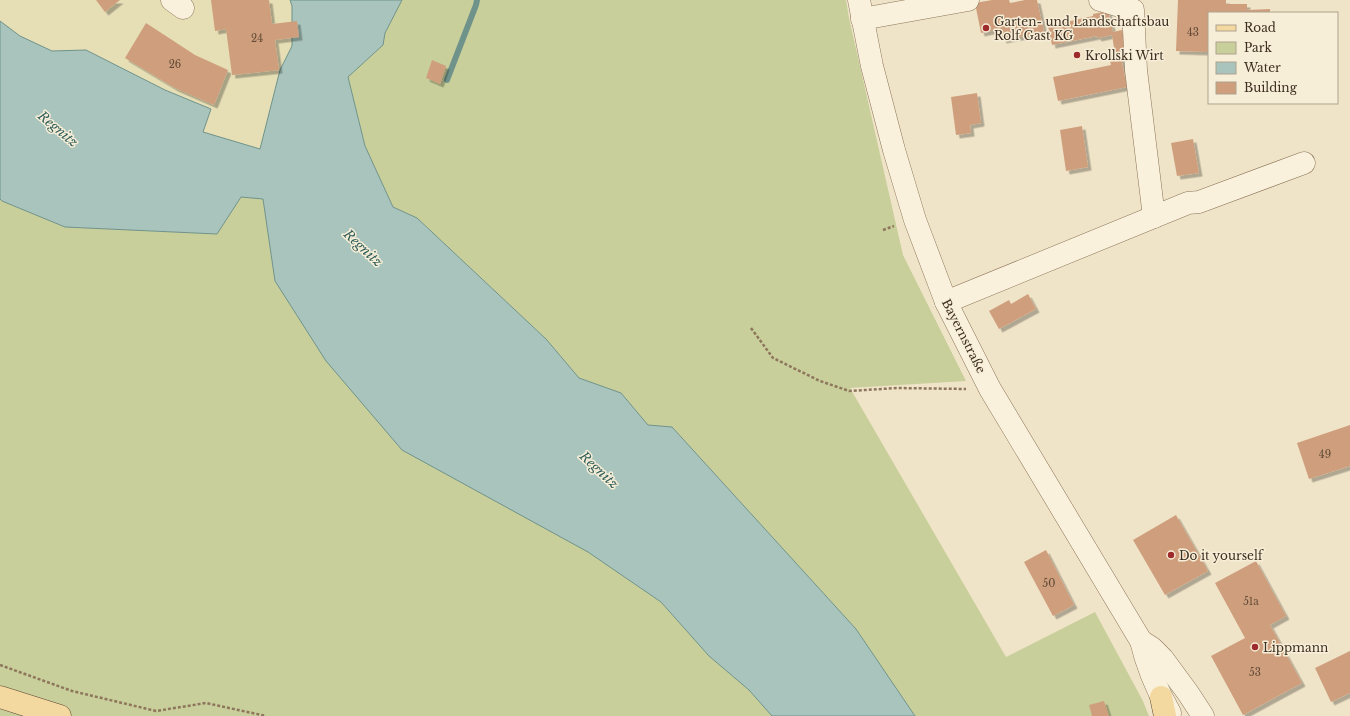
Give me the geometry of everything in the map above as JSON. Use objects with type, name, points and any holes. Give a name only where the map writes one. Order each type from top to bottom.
[{"type":"main road","points":[[0,697],[60,716]]},
{"type":"street","points":[[861,10],[968,0]]},
{"type":"street","points":[[1100,0],[1133,10],[1136,70],[1154,218]]},
{"type":"street","name":"Bayernstraße","points":[[861,10],[872,66],[894,150],[915,220],[946,302],[990,389],[1141,641],[1145,659],[1163,706],[1171,716]]},
{"type":"street","points":[[946,302],[1188,203],[1199,202],[1304,162]]},
{"type":"street","name":"Bayernstraße","points":[[1141,641],[1152,648],[1163,660],[1203,716]]},
{"type":"path","points":[[751,328],[773,358],[820,381],[849,391],[897,388],[990,389]]},
{"type":"path","points":[[0,665],[72,691],[156,711],[206,703],[266,716]]},
{"type":"shaded area","points":[[0,0],[290,0],[292,6],[292,46],[280,70],[260,149],[203,132],[211,109],[165,90],[87,50],[52,51],[20,36],[0,21]]},
{"type":"green space","points":[[402,0],[846,0],[903,255],[966,381],[850,388],[1006,657],[1095,612],[1143,701],[1149,716],[915,716],[856,629],[672,427],[648,425],[621,393],[579,378],[546,339],[417,218],[393,207],[365,146],[348,77],[383,45],[385,33]]},
{"type":"green space","points":[[241,197],[263,199],[275,281],[588,552],[661,602],[709,656],[749,690],[772,716],[0,716],[0,199],[65,227],[217,234]]},
{"type":"water","name":"Regnitz","points":[[290,0],[402,0],[385,33],[383,45],[348,77],[365,146],[393,207],[417,218],[546,339],[579,378],[621,393],[648,425],[672,427],[856,629],[915,716],[772,716],[749,690],[709,656],[661,602],[588,552],[402,450],[326,361],[275,281],[263,199],[241,197],[217,234],[65,227],[0,199],[0,21],[20,36],[52,51],[86,50],[165,90],[211,109],[203,132],[260,149],[280,70],[292,46],[292,6]]},
{"type":"building","points":[[96,0],[120,0],[105,12]]},
{"type":"building","points":[[211,0],[269,0],[272,24],[297,21],[299,37],[275,40],[279,70],[232,75],[226,29],[215,31]]},
{"type":"building","points":[[992,0],[1009,0],[1010,3],[1025,0],[1037,0],[1044,32],[1003,40],[1000,29],[981,33],[975,3]]},
{"type":"building","points":[[1178,0],[1226,0],[1226,4],[1247,4],[1247,10],[1270,9],[1270,12],[1208,12],[1208,52],[1176,51]]},
{"type":"building","points":[[1108,11],[1113,32],[1122,30],[1127,52],[1120,53],[1127,87],[1058,101],[1053,77],[1111,65],[1109,56],[1115,54],[1112,35],[1098,38],[1097,36],[1052,45],[1048,26],[1093,16],[1093,14]]},
{"type":"building","points":[[146,23],[195,55],[228,70],[214,105],[175,88],[125,58]]},
{"type":"building","points":[[432,60],[446,66],[440,84],[426,78]]},
{"type":"building","points":[[977,93],[981,123],[970,125],[971,133],[956,135],[951,97]]},
{"type":"building","points":[[1082,126],[1088,167],[1066,171],[1060,130]]},
{"type":"building","points":[[1193,139],[1199,173],[1177,176],[1171,143]]},
{"type":"building","points":[[1028,294],[1036,309],[999,329],[989,311],[1009,300],[1011,304]]},
{"type":"building","points":[[1350,425],[1350,466],[1309,479],[1297,443]]},
{"type":"building","name":"Do it yourself","points":[[1176,515],[1208,571],[1165,595],[1133,540]]},
{"type":"building","points":[[1046,550],[1074,605],[1053,616],[1024,562]]},
{"type":"building","name":"Lippmann","points":[[1256,561],[1286,616],[1270,625],[1302,683],[1243,715],[1211,656],[1245,638],[1215,583]]},
{"type":"building","points":[[1350,651],[1350,693],[1331,702],[1315,668]]},
{"type":"building","points":[[1104,701],[1109,716],[1092,716],[1089,705]]},
{"type":"waterway","points":[[447,80],[477,0]]},
{"type":"place","name":"Garten- und Landschaftsbau Rolf Gast KG","points":[[986,28]]},
{"type":"place","name":"Krollski Wirt","points":[[1077,55]]},
{"type":"place","name":"Do it yourself","points":[[1171,555]]},
{"type":"place","name":"Lippmann","points":[[1255,647]]}]
